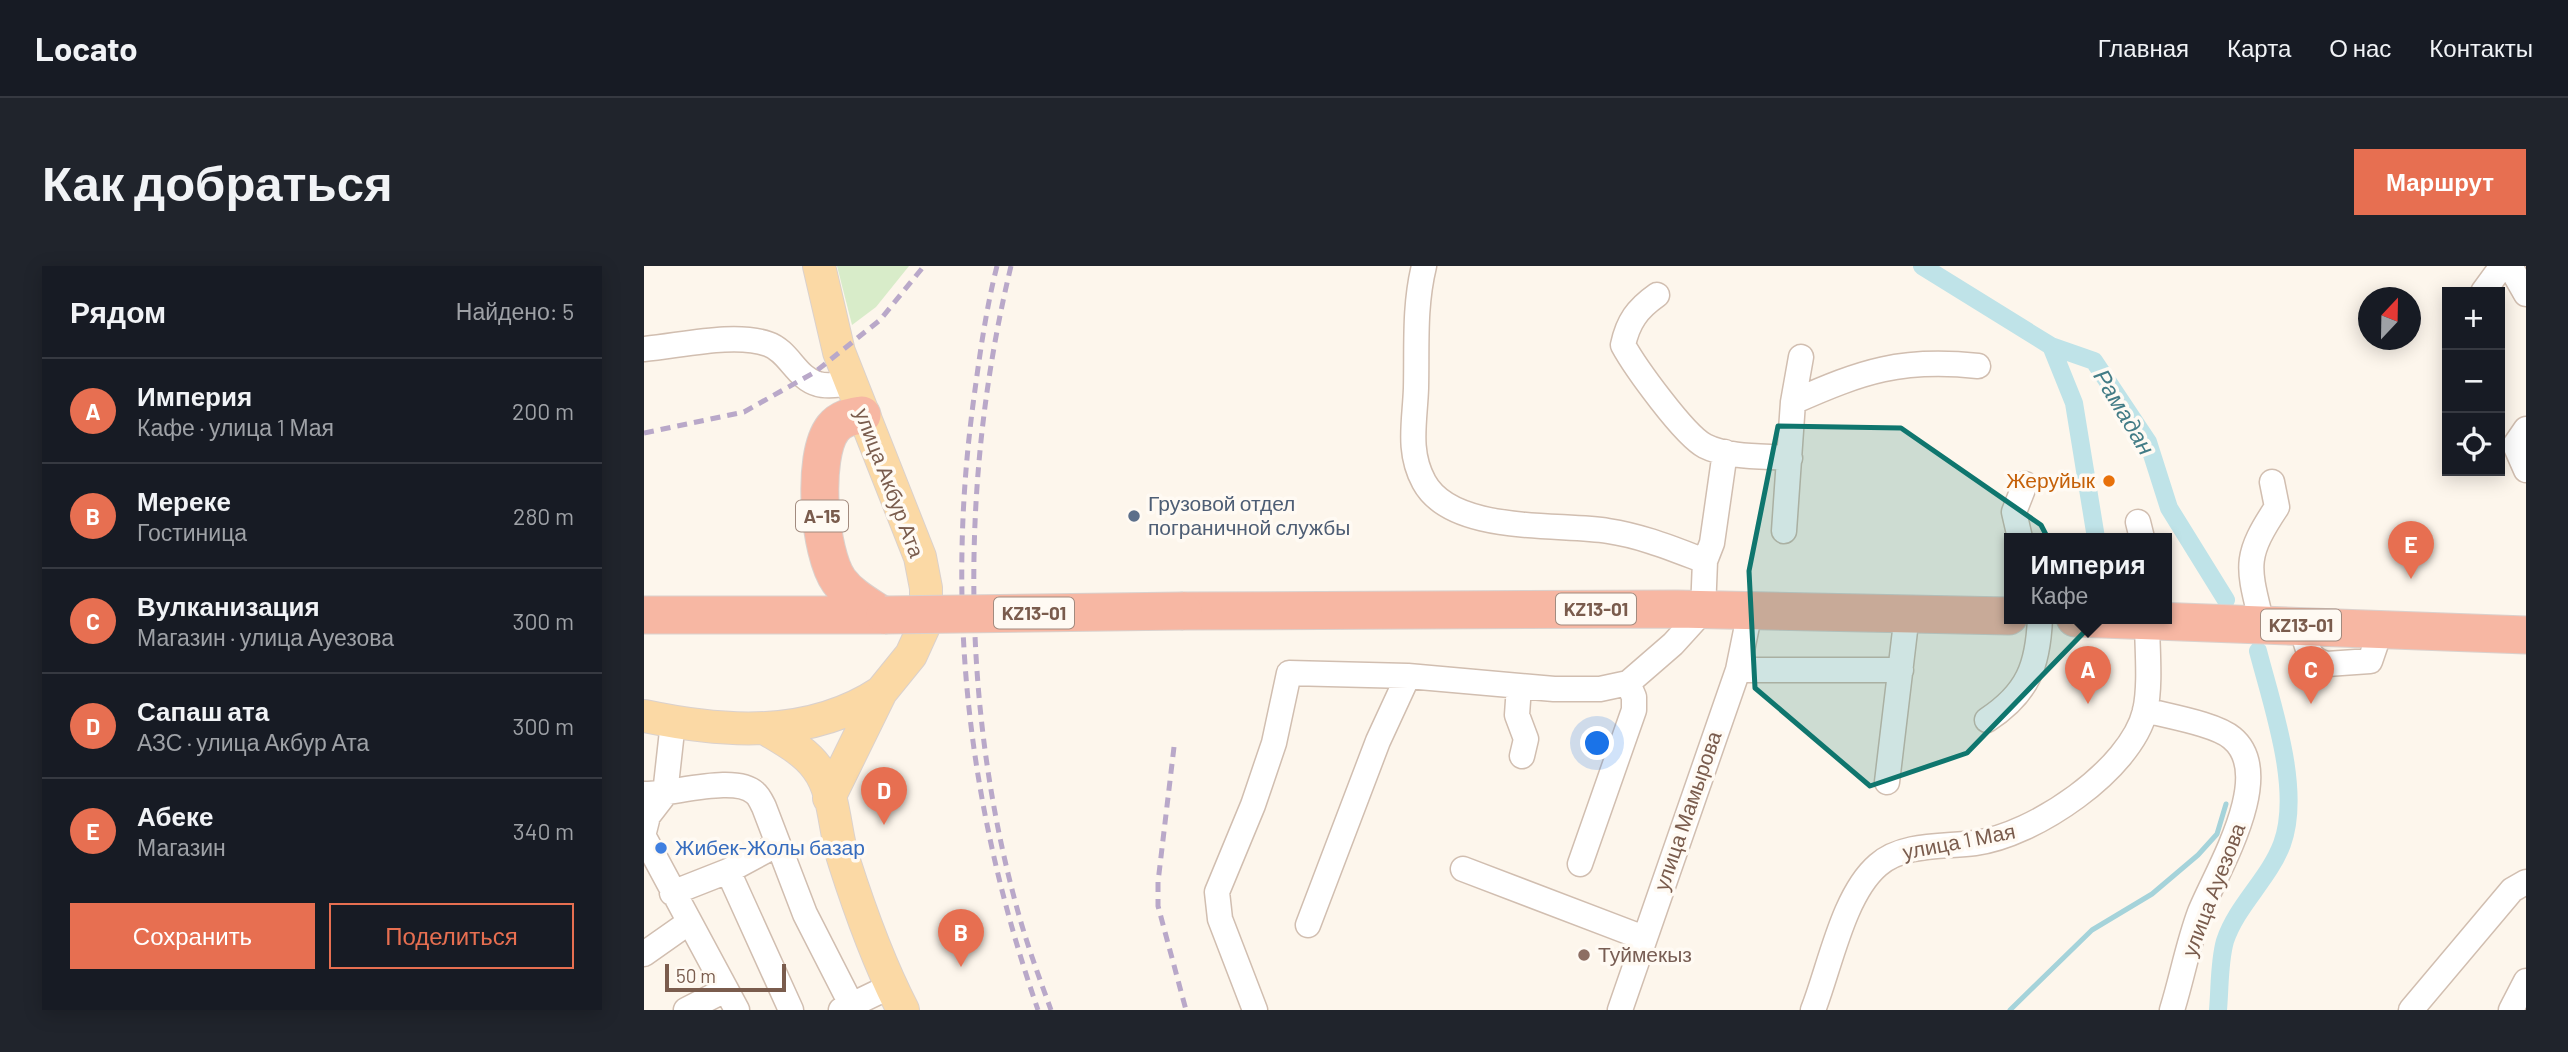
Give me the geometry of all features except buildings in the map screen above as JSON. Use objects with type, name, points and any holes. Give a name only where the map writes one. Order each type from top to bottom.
[{"type":"highway","name":"A-15","points":[[856,399],[844,418],[831,430],[821,465],[820,497],[824,543],[832,569],[851,594],[883,615]]},
{"type":"highway","name":"KZ13-01","points":[[644,615],[1751,611],[2004,617]]},
{"type":"highway","name":"KZ13-01","points":[[2172,616],[2262,624],[2526,635]]},
{"type":"main road","name":"улица Акбур Ата","points":[[819,266],[839,352],[920,557],[926,588],[926,622],[911,655],[881,692]]},
{"type":"main road","points":[[659,719],[766,730],[816,723],[859,706],[881,692]]},
{"type":"main road","points":[[829,798],[881,692]]},
{"type":"main road","points":[[766,730],[794,747],[818,769],[829,798],[843,859],[897,998]]},
{"type":"street","points":[[1424,266],[1414,336],[1416,388],[1411,442],[1424,483],[1436,499],[1492,522],[1608,531],[1653,540],[1705,561]]},
{"type":"street","points":[[2487,287],[2502,266]]},
{"type":"street","points":[[2510,266],[2526,294]]},
{"type":"street","points":[[1657,295],[1643,305],[1628,324],[1623,345],[1648,386],[1702,445],[1725,452],[1790,458]]},
{"type":"street","points":[[644,349],[710,341],[757,342],[778,349],[799,373],[818,384],[856,399]]},
{"type":"street","points":[[1784,531],[1793,402],[1801,356]]},
{"type":"street","points":[[1793,402],[1868,372],[1901,364],[1925,362],[1978,366]]},
{"type":"street","points":[[2526,429],[2515,444],[2526,470]]},
{"type":"street","points":[[1255,1010],[1220,919],[1217,892],[1269,755],[1289,673],[1408,676],[1519,686],[1600,689],[1628,683],[1673,645],[1703,611],[1705,561],[1712,543],[1725,452]]},
{"type":"street","points":[[2262,624],[2250,556],[2254,543],[2277,507],[2272,482]]},
{"type":"street","points":[[2019,533],[2014,512],[2025,484]]},
{"type":"street","name":"улица Мамырова","points":[[1620,1010],[1738,670],[1751,611]]},
{"type":"street","points":[[1888,782],[1908,614]]},
{"type":"street","points":[[1987,720],[2018,695],[2029,676],[2039,648],[2040,624]]},
{"type":"street","name":"улица 1 Мая","points":[[1813,1010],[1852,901],[1880,862],[1907,850],[2008,836],[2037,824],[2066,805],[2129,744],[2145,710],[2161,624]]},
{"type":"street","points":[[1738,670],[1901,670]]},
{"type":"street","points":[[1308,925],[1378,741],[1408,676]]},
{"type":"street","points":[[1580,864],[1634,710],[1634,697],[1628,683]]},
{"type":"street","points":[[1519,686],[1517,715],[1527,739],[1522,757]]},
{"type":"street","name":"улица Ауезова","points":[[2145,710],[2224,733],[2239,747],[2245,767],[2245,807],[2240,826],[2200,913],[2172,1010]]},
{"type":"street","points":[[644,832],[654,794],[659,719]]},
{"type":"street","points":[[654,794],[713,785],[742,786],[755,793],[805,914],[849,1008],[897,998]]},
{"type":"street","points":[[672,893],[728,871],[778,844]]},
{"type":"street","points":[[647,850],[731,1000],[686,1010]]},
{"type":"street","points":[[1463,869],[1644,938]]},
{"type":"street","points":[[728,871],[790,1010]]},
{"type":"street","points":[[2411,1010],[2512,890],[2526,882]]},
{"type":"street","points":[[644,954],[688,923]]},
{"type":"street","points":[[2511,1010],[2526,981]]},
{"type":"highlighted area","points":[[1778,426],[1901,428],[2041,525],[2092,624],[1967,753],[1870,786],[1755,688],[1749,571]]},
{"type":"green space","points":[[837,266],[909,266],[876,307],[852,325]]},
{"type":"waterway","name":"Рамадан","points":[[1922,266],[2051,346],[2094,361],[2148,442],[2169,508],[2226,600]]},
{"type":"waterway","points":[[2051,346],[2074,403],[2095,533]]},
{"type":"waterway","name":"Рамадан","points":[[2218,1010],[2225,941],[2237,916],[2276,857],[2287,822],[2289,799],[2283,748],[2258,651]]},
{"type":"waterway","points":[[2010,1010],[2092,930],[2152,894],[2198,855],[2217,834],[2226,804]]},
{"type":"railway","points":[[644,433],[744,412],[815,372],[880,320],[924,266]]},
{"type":"railway","points":[[997,266],[981,348],[966,476],[962,554],[963,631],[979,783],[994,859],[1038,1010]]},
{"type":"railway","points":[[1011,266],[994,346],[982,428],[974,593],[977,676],[986,758],[1000,839],[1020,919],[1051,1010]]},
{"type":"railway","points":[[1174,747],[1158,882],[1158,906],[1186,1010]]},
{"type":"place","name":"Жеруйык","points":[[2109,481]]},
{"type":"place","name":"Грузовой отдел пограничной службы","points":[[1134,516]]},
{"type":"place","name":"Абеке","points":[[2411,579]]},
{"type":"place","name":"Империя","points":[[2088,704]]},
{"type":"place","name":"Вулканизация","points":[[2311,704]]},
{"type":"place","name":"Сапаш ата","points":[[884,825]]},
{"type":"place","name":"Жибек-Жолы базар","points":[[661,848]]},
{"type":"place","name":"Туймекыз","points":[[1584,955]]},
{"type":"place","name":"Мереке","points":[[961,967]]}]
